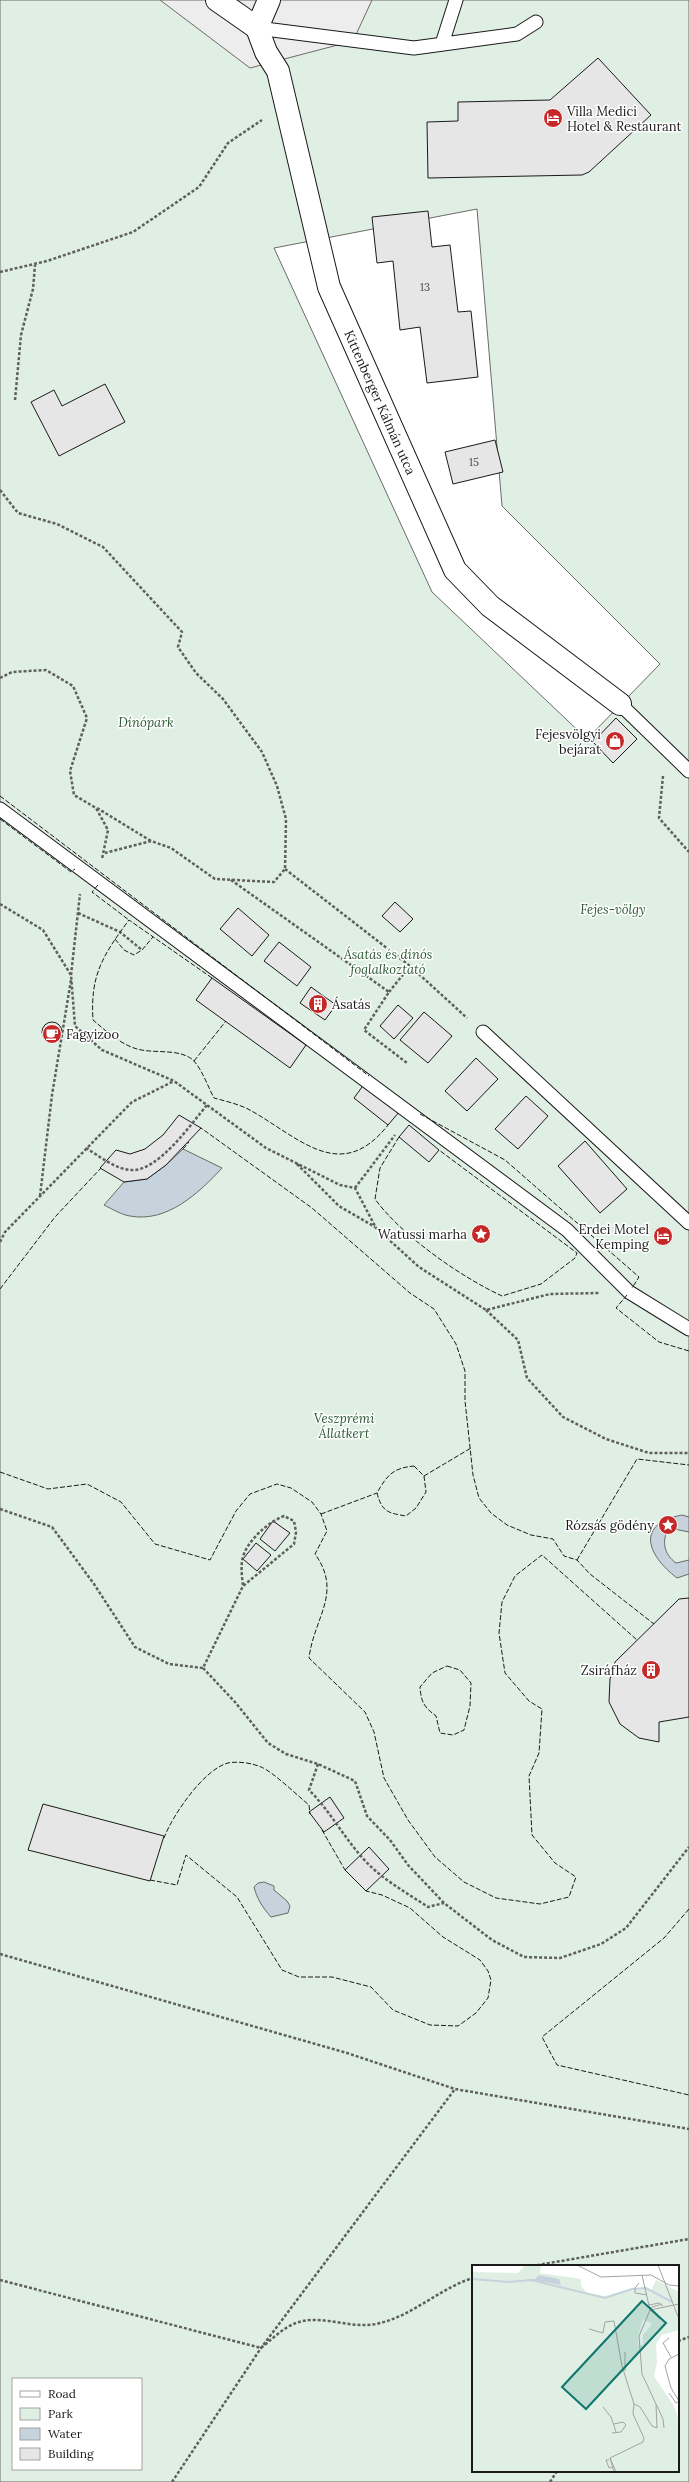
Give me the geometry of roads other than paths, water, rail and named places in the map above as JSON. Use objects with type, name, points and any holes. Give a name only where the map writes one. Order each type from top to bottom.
[{"type":"street","points":[[217,0],[257,28],[269,0]]},
{"type":"street","name":"Kittenberger Kálmán utca","points":[[257,28],[266,52],[278,71],[330,287],[455,570],[490,606],[620,704]]},
{"type":"lane","points":[[442,44],[456,0]]},
{"type":"lane","points":[[257,28],[414,48],[517,34],[536,22]]},
{"type":"lane","points":[[620,704],[689,771]]},
{"type":"lane","points":[[0,809],[567,1230],[629,1292],[689,1329]]},
{"type":"lane","points":[[482,1032],[689,1223]]},
{"type":"water","points":[[183,1149],[222,1168],[193,1196],[169,1210],[157,1215],[144,1217],[130,1216],[117,1212],[104,1205],[124,1182],[147,1179],[166,1165]]},
{"type":"water","points":[[682,1515],[689,1517],[689,1532],[669,1528],[665,1538],[666,1551],[676,1563],[689,1560],[689,1574],[677,1578],[659,1560],[653,1550],[651,1541],[652,1533],[657,1525],[667,1519]]},
{"type":"water","points":[[264,1882],[274,1886],[274,1890],[287,1901],[290,1906],[288,1913],[271,1917],[265,1910],[254,1887],[258,1883]]},
{"type":"place","name":"Villa Medici Hotel & Restaurant","points":[[553,118]]},
{"type":"place","name":"Fejesvölgyi bejárat","points":[[615,741]]},
{"type":"place","name":"Ásatás","points":[[318,1004]]},
{"type":"place","name":"Fagyizoo","points":[[52,1034]]},
{"type":"place","name":"Watussi marha","points":[[481,1234]]},
{"type":"place","name":"Erdei Motel Kemping","points":[[663,1236]]},
{"type":"place","name":"Rózsás gödény","points":[[668,1525]]},
{"type":"place","name":"Zsiráfház","points":[[651,1670]]},
{"type":"park label","name":"Dínópark","points":[[146,722]]},
{"type":"park label","name":"Fejes-völgy","points":[[613,909]]},
{"type":"park label","name":"Ásatás és dínós foglalkoztató","points":[[388,962]]},
{"type":"park label","name":"Veszprémi Állatkert","points":[[344,1426]]}]
